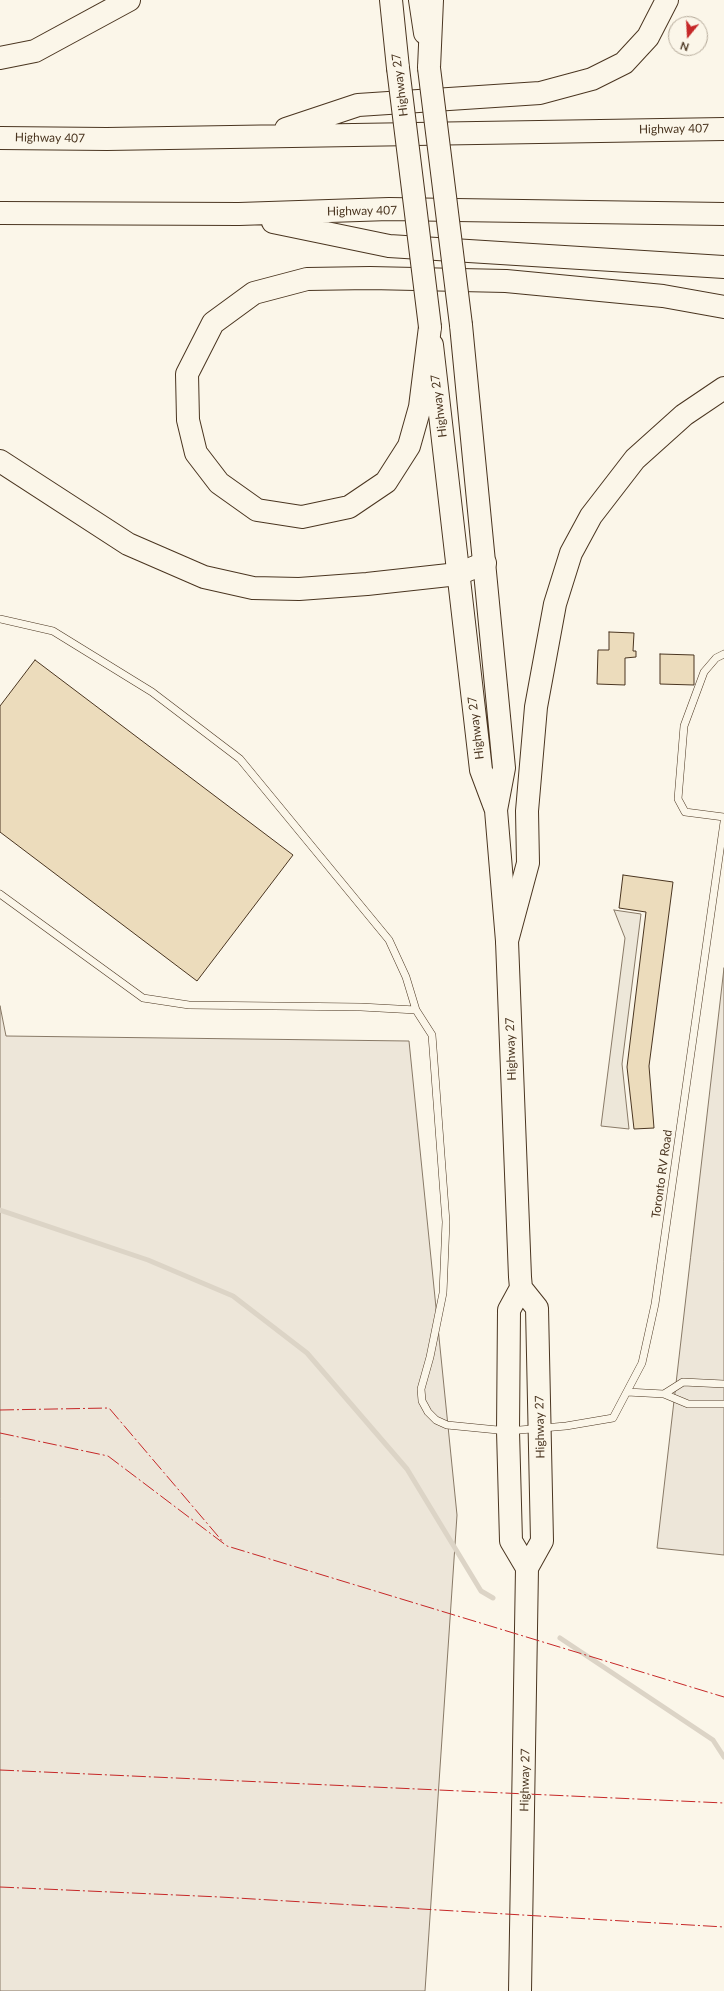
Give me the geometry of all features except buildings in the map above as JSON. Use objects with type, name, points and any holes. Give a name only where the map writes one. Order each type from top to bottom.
[{"type":"main road","points":[[0,58],[35,51],[129,0]]},
{"type":"main road","name":"Highway 27","points":[[391,0],[481,770],[496,810]]},
{"type":"main road","name":"Highway 27","points":[[420,0],[462,325],[504,768],[496,810],[507,941],[521,1288],[537,1308],[542,1542],[527,1568],[520,1991]]},
{"type":"main road","points":[[429,68],[432,0]]},
{"type":"main road","points":[[267,136],[358,105],[540,93],[592,79],[624,63],[648,37],[666,0]]},
{"type":"main road","name":"Highway 407","points":[[0,138],[107,139],[724,129]]},
{"type":"main road","name":"Highway 407","points":[[0,213],[238,214],[389,210],[724,214]]},
{"type":"main road","points":[[238,214],[389,246],[724,267]]},
{"type":"main road","points":[[430,327],[420,407],[409,446],[386,482],[349,507],[302,518],[257,510],[219,483],[196,453],[188,420],[187,374],[213,323],[254,293],[307,280],[370,278],[506,281],[663,296],[724,307]]},
{"type":"main road","points":[[507,941],[528,863],[527,811],[536,707],[555,604],[571,553],[591,516],[635,459],[684,415],[724,388]]},
{"type":"main road","points":[[0,461],[128,544],[204,577],[253,588],[299,589],[367,584],[458,574],[485,562]]},
{"type":"main road","points":[[521,1288],[509,1310],[508,1431],[511,1541],[527,1568]]},
{"type":"lane","name":"Toronto RV Road","points":[[0,619],[53,631],[152,692],[240,758],[390,940],[406,977],[416,1010],[432,1035],[446,1222],[443,1293],[421,1389],[422,1401],[432,1416],[447,1425],[508,1431],[613,1418],[642,1363],[655,1304],[724,822]]},
{"type":"lane","points":[[724,654],[716,658],[704,672],[684,726],[678,799],[685,812],[724,817]]},
{"type":"lane","points":[[0,894],[143,998],[190,1005],[361,1007],[416,1010]]},
{"type":"lane","points":[[664,1394],[683,1382],[724,1384]]},
{"type":"lane","points":[[627,1392],[664,1394],[688,1404],[724,1404]]},
{"type":"shaded area","points":[[614,910],[641,914],[622,1064],[629,1129],[601,1126],[625,938]]},
{"type":"shaded area","points":[[724,968],[724,1555],[657,1548]]},
{"type":"shaded area","points":[[0,1006],[6,1036],[409,1041],[457,1515],[425,1991],[0,1991]]},
{"type":"waterway","points":[[0,1210],[148,1260],[233,1296],[307,1353],[407,1469],[481,1591],[493,1598]]},
{"type":"waterway","points":[[560,1638],[713,1740],[724,1757]]},
{"type":"power","points":[[0,1410],[109,1408],[223,1542]]},
{"type":"power","points":[[0,1433],[108,1456],[227,1546],[724,1697]]},
{"type":"power","points":[[0,1770],[724,1803]]},
{"type":"power","points":[[0,1887],[220,1897],[724,1927]]}]
